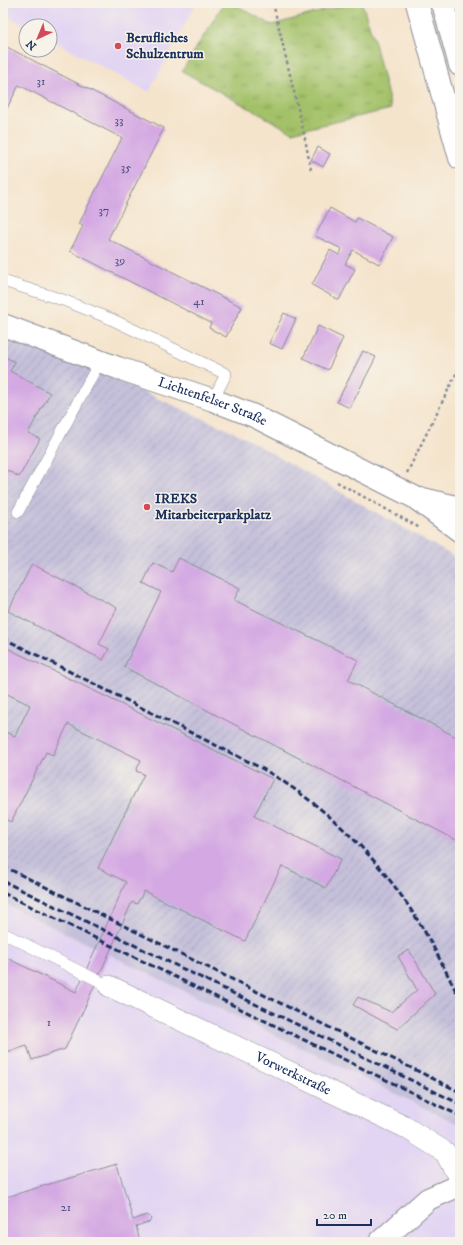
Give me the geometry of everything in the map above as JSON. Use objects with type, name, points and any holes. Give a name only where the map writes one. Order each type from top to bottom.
[{"type":"street","points":[[417,3],[460,158]]},
{"type":"street","points":[[443,3],[460,64]]},
{"type":"street","name":"Lichtenfelser Straße","points":[[3,325],[254,416],[406,493],[460,531]]},
{"type":"street","name":"Lichtenfelser Straße","points":[[406,493],[458,506]]},
{"type":"street","name":"Vorwerkstraße","points":[[110,986],[405,1127],[445,1152],[460,1180]]},
{"type":"street","points":[[380,1242],[428,1199],[460,1184]]},
{"type":"lane","points":[[3,281],[63,300],[111,319],[226,374],[213,400]]},
{"type":"lane","points":[[18,512],[100,361]]},
{"type":"lane","points":[[3,933],[110,986]]},
{"type":"path","points":[[273,3],[311,170]]},
{"type":"path","points":[[406,493],[460,366]]},
{"type":"shaded area","name":"Berufliches Schulzentrum","points":[[3,3],[196,3],[149,92],[58,43],[58,18],[18,18],[18,22],[6,15],[3,20]]},
{"type":"shaded area","points":[[3,336],[60,355],[238,434],[460,560],[460,1083],[3,858]]},
{"type":"shaded area","points":[[3,858],[460,1083],[460,1125],[3,903]]},
{"type":"shaded area","points":[[3,903],[460,1125],[460,1242],[3,1242]]},
{"type":"green space","points":[[224,3],[232,3],[272,25],[352,3],[362,3],[375,43],[391,109],[292,132],[182,71]]},
{"type":"building","points":[[3,45],[18,53],[18,58],[28,58],[164,128],[108,239],[242,307],[226,337],[209,328],[211,323],[70,251],[83,226],[79,224],[122,138],[19,85],[3,116]]},
{"type":"building","points":[[318,147],[330,154],[323,167],[311,160]]},
{"type":"building","points":[[330,208],[355,222],[357,218],[393,237],[379,264],[353,250],[345,264],[355,269],[339,300],[312,285],[330,250],[339,255],[342,249],[315,236]]},
{"type":"building","points":[[284,313],[296,319],[282,349],[269,343]]},
{"type":"building","points":[[318,326],[343,338],[328,370],[303,358]]},
{"type":"building","points":[[363,351],[376,357],[350,408],[337,402]]},
{"type":"building","points":[[3,356],[15,362],[10,371],[50,393],[28,433],[40,439],[19,477],[7,470],[3,479]]},
{"type":"building","points":[[179,558],[240,588],[234,600],[358,660],[348,680],[460,739],[460,842],[124,667],[161,592],[143,583],[153,563],[172,572]]},
{"type":"building","points":[[32,564],[117,608],[99,644],[109,649],[103,660],[8,611]]},
{"type":"building","points":[[3,646],[273,779],[254,816],[341,859],[326,888],[282,866],[245,941],[144,891],[137,904],[132,902],[65,1049],[32,1060],[27,1046],[3,1053],[3,967],[7,958],[76,992],[126,882],[98,868],[144,774],[136,771],[141,760],[68,724],[53,755],[46,752],[11,822],[3,818],[3,731],[15,736],[30,705],[3,692]]},
{"type":"building","points":[[409,950],[435,994],[397,1029],[353,1005],[358,997],[391,1012],[417,990],[398,956]]},
{"type":"building","points":[[117,1164],[133,1220],[147,1215],[151,1220],[136,1226],[140,1242],[3,1242],[3,1198]]},
{"type":"railway","points":[[3,638],[263,769],[309,800],[351,837],[388,878],[405,901],[425,933],[460,999]]},
{"type":"railway","points":[[3,866],[460,1092]]},
{"type":"railway","points":[[3,881],[460,1104]]},
{"type":"railway","points":[[3,893],[460,1116]]},
{"type":"place","name":"Berufliches Schulzentrum","points":[[118,46]]},
{"type":"place","name":"IREKS Mitarbeiterparkplatz","points":[[147,507]]}]
